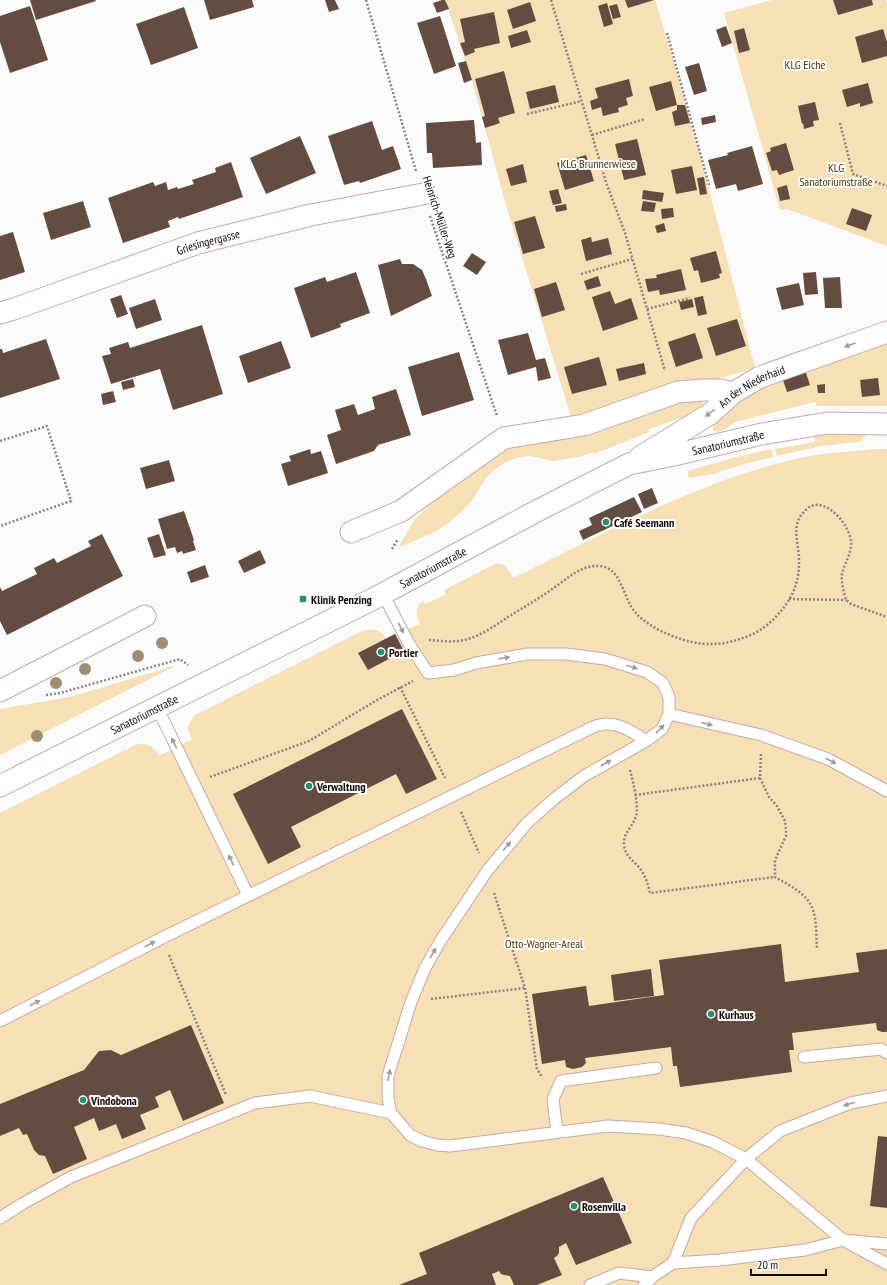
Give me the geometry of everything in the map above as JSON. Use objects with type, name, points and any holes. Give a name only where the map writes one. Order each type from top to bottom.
[{"type":"street","name":"Griesingergasse","points":[[0,313],[14,310],[198,243],[311,216],[422,194]]},
{"type":"street","name":"An der Niederhaid","points":[[629,464],[710,414],[734,393],[760,377],[887,332]]},
{"type":"street","points":[[352,532],[401,511],[504,438],[584,425],[678,392],[720,390],[734,393]]},
{"type":"street","name":"Sanatoriumstraße","points":[[0,786],[383,594],[532,513],[629,464],[776,431],[828,424],[887,424]]},
{"type":"street","points":[[0,691],[145,616]]},
{"type":"lane","points":[[383,594],[408,642],[428,673],[454,670],[476,663],[528,654],[566,654],[605,659],[647,672],[663,682],[668,697],[669,714],[662,729],[646,741],[584,776],[554,799],[527,824],[487,871],[425,968],[411,1002],[388,1076],[388,1098],[391,1113],[410,1135],[422,1141],[437,1145],[450,1146],[608,1126],[659,1129],[686,1133],[713,1142],[746,1159],[843,1240],[887,1264]]},
{"type":"lane","points":[[157,707],[248,895]]},
{"type":"lane","points":[[669,714],[761,735],[828,759],[887,791]]},
{"type":"lane","points":[[0,1021],[248,895],[593,727],[606,724],[618,726],[633,732],[646,741]]},
{"type":"lane","points":[[804,1058],[881,1049],[887,1053]]},
{"type":"lane","points":[[557,1132],[553,1099],[560,1081],[656,1068]]},
{"type":"lane","points":[[0,1218],[71,1177],[256,1103],[310,1096],[391,1113]]},
{"type":"lane","points":[[673,1264],[691,1218],[746,1159],[780,1131],[851,1103],[887,1096]]},
{"type":"lane","points":[[644,1285],[652,1276],[673,1264],[805,1250],[843,1240],[887,1244]]},
{"type":"lane","points":[[590,1285],[619,1273],[652,1276]]},
{"type":"path","name":"Heinrich-Müller-Weg","points":[[366,0],[422,194],[504,438]]},
{"type":"path","points":[[552,0],[591,135],[607,185],[625,233],[672,395]]},
{"type":"path","points":[[667,33],[709,185]]},
{"type":"path","points":[[527,114],[582,101]]},
{"type":"path","points":[[591,135],[645,119]]},
{"type":"path","points":[[840,123],[853,174],[887,186]]},
{"type":"path","points":[[581,274],[632,259]]},
{"type":"path","points":[[647,309],[690,298]]},
{"type":"path","points":[[0,441],[47,426],[71,501],[0,526]]},
{"type":"path","points":[[408,642],[426,639],[454,641],[470,639],[493,627],[544,595],[576,571],[596,565],[611,569],[618,578],[634,612],[659,630],[678,638],[700,644],[733,642],[760,630],[776,617],[794,591],[798,578],[799,560],[796,541],[797,526],[800,515],[808,508],[820,505],[829,509],[836,515],[847,528],[851,537],[851,546],[842,574],[846,600]]},
{"type":"path","points":[[788,599],[846,600],[851,604],[887,617]]},
{"type":"path","points":[[45,695],[60,693],[180,659],[211,680]]},
{"type":"path","points":[[193,783],[309,742],[377,700],[428,673]]},
{"type":"path","points":[[400,687],[453,795],[487,871],[526,988],[537,1069],[553,1099]]},
{"type":"path","points":[[761,735],[760,778],[769,797],[777,806],[785,821],[786,829],[786,836],[775,860],[775,877]]},
{"type":"path","points":[[626,752],[634,785],[636,814],[634,821],[626,833],[624,845],[628,857],[641,870],[646,878],[650,893],[775,877],[793,887],[806,897],[812,908],[817,948]]},
{"type":"path","points":[[635,795],[760,778]]},
{"type":"path","points":[[162,938],[234,1112]]},
{"type":"path","points":[[411,1002],[526,988]]},
{"type":"green space","name":"KLG Brunnerwiese","points":[[445,0],[655,0],[695,137],[755,368],[720,378],[672,387],[572,420],[506,205],[472,80]]},
{"type":"green space","name":"KLG Eiche","points":[[772,0],[886,0],[887,246],[787,209],[780,210],[724,13]]},
{"type":"green space","points":[[887,342],[887,406],[817,406],[815,402],[735,422],[726,429],[718,432],[713,430],[714,424],[726,413],[766,384]]},
{"type":"green space","points":[[701,399],[703,405],[697,412],[649,429],[649,432],[594,454],[593,452],[579,457],[553,461],[530,456],[520,457],[506,462],[494,470],[486,478],[471,502],[456,517],[437,531],[398,548],[414,520],[464,472],[491,452],[677,401]]},
{"type":"green space","points":[[838,433],[866,435],[859,442],[821,446],[777,456],[775,449],[815,442],[814,436],[817,434]]},
{"type":"green space","points":[[771,449],[773,457],[713,474],[689,478],[687,471]]},
{"type":"green space","name":"Otto-Wagner-Areal","points":[[887,449],[887,1285],[0,1285],[0,813],[135,745],[143,744],[152,747],[159,756],[192,739],[187,728],[195,715],[362,631],[376,630],[386,638],[420,624],[417,609],[420,603],[423,601],[426,604],[446,594],[444,590],[495,564],[504,565],[513,578],[649,512],[719,482],[791,460],[822,454]]},
{"type":"green space","points":[[173,666],[0,755],[0,709],[70,697]]},
{"type":"building","points":[[30,0],[95,0],[96,1],[36,20]]},
{"type":"building","points":[[204,0],[252,0],[254,7],[210,20]]},
{"type":"building","points":[[325,0],[335,0],[339,9],[329,12]]},
{"type":"building","points":[[445,0],[449,9],[437,13],[433,3]]},
{"type":"building","points":[[625,0],[654,0],[628,8]]},
{"type":"building","points":[[833,0],[872,0],[873,5],[838,15]]},
{"type":"building","points":[[530,2],[536,21],[513,29],[507,10]]},
{"type":"building","points":[[607,3],[613,24],[604,27],[598,6]]},
{"type":"building","points":[[617,4],[621,17],[613,19],[609,6]]},
{"type":"building","points":[[30,6],[48,60],[10,73],[0,42],[0,16]]},
{"type":"building","points":[[184,7],[198,48],[151,65],[136,24]]},
{"type":"building","points":[[494,12],[500,43],[474,49],[475,52],[465,56],[460,43],[465,42],[460,19]]},
{"type":"building","points":[[440,16],[456,66],[434,74],[417,23]]},
{"type":"building","points":[[726,26],[732,43],[722,47],[716,30]]},
{"type":"building","points":[[744,28],[750,50],[739,53],[734,31]]},
{"type":"building","points":[[883,29],[887,42],[887,56],[862,63],[855,37]]},
{"type":"building","points":[[527,30],[531,42],[511,48],[508,36]]},
{"type":"building","points":[[466,61],[472,80],[464,83],[458,63]]},
{"type":"building","points":[[699,63],[707,91],[694,95],[685,67]]},
{"type":"building","points":[[504,71],[515,113],[498,118],[500,123],[485,128],[482,117],[485,116],[475,79]]},
{"type":"building","points":[[629,79],[633,96],[626,98],[628,105],[618,108],[619,112],[603,116],[601,107],[592,110],[590,101],[598,98],[595,88]]},
{"type":"building","points":[[671,81],[677,105],[656,111],[649,87]]},
{"type":"building","points":[[868,83],[873,103],[860,107],[860,103],[847,107],[842,90]]},
{"type":"building","points":[[555,85],[559,102],[530,109],[526,92]]},
{"type":"building","points":[[815,102],[819,120],[813,121],[814,126],[804,129],[798,106]]},
{"type":"building","points":[[677,105],[685,105],[690,123],[675,126],[672,112],[677,110]]},
{"type":"building","points":[[715,115],[716,122],[702,125],[701,118]]},
{"type":"building","points":[[474,120],[476,143],[481,142],[482,165],[433,168],[432,153],[427,153],[426,123]]},
{"type":"building","points":[[372,121],[382,150],[393,146],[401,169],[360,183],[359,181],[344,185],[328,136]]},
{"type":"building","points":[[300,136],[316,173],[266,194],[250,158]]},
{"type":"building","points":[[637,139],[646,175],[624,180],[615,144]]},
{"type":"building","points":[[786,143],[794,170],[779,175],[777,170],[772,171],[766,153],[771,151],[770,148]]},
{"type":"building","points":[[752,146],[763,184],[738,191],[736,184],[716,189],[708,160],[728,155],[727,153]]},
{"type":"building","points":[[586,155],[594,181],[565,190],[557,163]]},
{"type":"building","points":[[231,162],[243,197],[179,219],[178,217],[168,221],[170,227],[123,243],[108,198],[153,182],[155,186],[166,182],[168,190],[177,187],[178,189],[194,184],[192,180],[216,172],[215,168]]},
{"type":"building","points":[[523,164],[527,182],[511,186],[506,169]]},
{"type":"building","points":[[692,166],[697,190],[676,194],[671,170]]},
{"type":"building","points":[[704,177],[707,194],[700,195],[697,178]]},
{"type":"building","points":[[787,185],[790,199],[780,201],[777,188]]},
{"type":"building","points":[[558,189],[562,203],[553,205],[549,191]]},
{"type":"building","points":[[643,190],[664,193],[662,202],[642,199]]},
{"type":"building","points":[[83,201],[91,227],[51,240],[43,213]]},
{"type":"building","points":[[643,201],[656,203],[654,212],[641,211]]},
{"type":"building","points":[[566,204],[567,210],[556,212],[555,206]]},
{"type":"building","points":[[673,208],[674,217],[662,219],[661,209]]},
{"type":"building","points":[[852,208],[872,215],[866,231],[846,224]]},
{"type":"building","points":[[535,216],[545,248],[523,254],[514,222]]},
{"type":"building","points":[[664,223],[666,231],[657,233],[655,226]]},
{"type":"building","points":[[13,232],[25,272],[0,280],[0,236]]},
{"type":"building","points":[[591,237],[592,242],[608,238],[612,254],[586,261],[581,240]]},
{"type":"building","points":[[716,251],[722,273],[719,274],[720,278],[701,283],[698,270],[694,271],[690,258]]},
{"type":"building","points":[[472,253],[486,262],[477,275],[463,266]]},
{"type":"building","points":[[400,259],[402,264],[413,264],[422,270],[432,296],[391,316],[378,265]]},
{"type":"building","points":[[681,269],[686,290],[660,295],[659,290],[648,292],[645,279],[657,278],[656,275]]},
{"type":"building","points":[[356,272],[370,313],[340,324],[341,327],[311,338],[294,288],[325,277],[327,282]]},
{"type":"building","points":[[816,272],[818,294],[805,295],[803,273]]},
{"type":"building","points":[[598,276],[601,286],[587,290],[584,281]]},
{"type":"building","points":[[840,277],[842,308],[825,308],[823,278]]},
{"type":"building","points":[[556,282],[565,310],[542,317],[534,289]]},
{"type":"building","points":[[799,283],[804,305],[782,310],[776,288]]},
{"type":"building","points":[[610,291],[615,304],[631,298],[638,319],[603,331],[592,297]]},
{"type":"building","points":[[121,295],[128,314],[117,318],[110,299]]},
{"type":"building","points":[[703,296],[707,314],[698,316],[694,298]]},
{"type":"building","points":[[155,299],[162,320],[136,329],[129,308]]},
{"type":"building","points":[[692,299],[694,307],[681,310],[679,302]]},
{"type":"building","points":[[737,319],[746,346],[716,356],[707,328]]},
{"type":"building","points":[[202,325],[223,394],[173,410],[160,369],[111,384],[102,356],[111,354],[109,348],[128,342],[130,348]]},
{"type":"building","points":[[528,333],[536,360],[545,358],[551,378],[538,381],[536,367],[508,375],[498,340]]},
{"type":"building","points":[[695,333],[703,358],[676,367],[668,342]]},
{"type":"building","points":[[46,339],[60,379],[0,398],[0,349],[2,349],[3,353]]},
{"type":"building","points":[[281,341],[291,368],[248,383],[239,356]]},
{"type":"building","points":[[459,352],[474,400],[422,416],[408,367]]},
{"type":"building","points":[[599,357],[607,385],[572,394],[564,367]]},
{"type":"building","points":[[644,363],[646,374],[619,381],[616,369]]},
{"type":"building","points":[[805,370],[810,385],[787,392],[782,377]]},
{"type":"building","points":[[878,378],[880,395],[862,397],[860,380]]},
{"type":"building","points":[[133,379],[135,387],[123,390],[121,382]]},
{"type":"building","points":[[825,384],[825,393],[818,393],[817,385]]},
{"type":"building","points":[[396,389],[411,435],[378,445],[374,451],[336,464],[327,435],[341,430],[335,410],[354,404],[358,415],[375,409],[372,397]]},
{"type":"building","points":[[113,391],[116,402],[103,405],[101,394]]},
{"type":"building","points":[[310,449],[311,454],[321,451],[328,473],[288,486],[281,464],[291,461],[289,456]]},
{"type":"building","points":[[169,460],[175,481],[146,489],[140,468]]},
{"type":"building","points":[[652,488],[658,503],[644,509],[638,494]]},
{"type":"building","name":"Café Seemann","points":[[634,497],[642,512],[583,540],[579,531],[592,525],[589,518]]},
{"type":"building","points":[[184,511],[196,550],[183,554],[182,551],[177,553],[175,547],[167,549],[158,519]]},
{"type":"building","points":[[102,534],[123,576],[7,635],[0,621],[0,587],[2,591],[37,574],[34,568],[54,558],[57,563],[91,546],[88,541]]},
{"type":"building","points":[[159,534],[166,555],[154,558],[147,538]]},
{"type":"building","points":[[260,550],[266,563],[244,573],[238,561]]},
{"type":"building","points":[[205,565],[209,577],[191,583],[187,572]]},
{"type":"building","name":"Portier","points":[[395,634],[404,651],[368,670],[358,653]]},
{"type":"building","name":"Verwaltung","points":[[402,709],[437,779],[406,794],[396,774],[291,827],[301,847],[268,864],[233,794]]},
{"type":"building","name":"Kurhaus","points":[[781,944],[785,982],[859,972],[856,953],[887,949],[887,1032],[877,1030],[876,1023],[792,1033],[794,1050],[789,1050],[792,1072],[680,1087],[677,1066],[673,1066],[671,1047],[585,1058],[586,1063],[582,1067],[573,1069],[566,1067],[565,1060],[542,1064],[532,994],[586,986],[589,1006],[664,995],[659,960]]},
{"type":"building","points":[[651,969],[654,996],[614,1001],[611,975]]},
{"type":"building","name":"Vindobona","points":[[191,1025],[224,1103],[183,1121],[170,1090],[155,1097],[159,1107],[140,1115],[146,1129],[122,1139],[116,1124],[99,1131],[94,1118],[74,1127],[87,1159],[53,1174],[45,1156],[39,1155],[34,1150],[27,1134],[23,1135],[19,1128],[0,1136],[0,1104],[84,1070],[99,1051],[111,1050],[121,1055]]},
{"type":"building","points":[[878,1136],[887,1137],[887,1208],[870,1206]]},
{"type":"building","name":"Rosenvilla","points":[[603,1177],[632,1243],[576,1265],[566,1243],[559,1247],[559,1253],[554,1258],[562,1275],[537,1285],[514,1285],[510,1276],[501,1274],[499,1271],[492,1274],[496,1285],[399,1285],[427,1274],[419,1253]]},
{"type":"place","name":"Café Seemann","points":[[606,522]]},
{"type":"place","name":"Klinik Penzing","points":[[303,599]]},
{"type":"place","name":"Portier","points":[[381,652]]},
{"type":"place","name":"Verwaltung","points":[[309,786]]},
{"type":"place","name":"Kurhaus","points":[[711,1014]]},
{"type":"place","name":"Vindobona","points":[[83,1100]]},
{"type":"place","name":"Rosenvilla","points":[[574,1206]]},
{"type":"park label","name":"KLG Sanatoriumstraße","points":[[836,174]]}]
